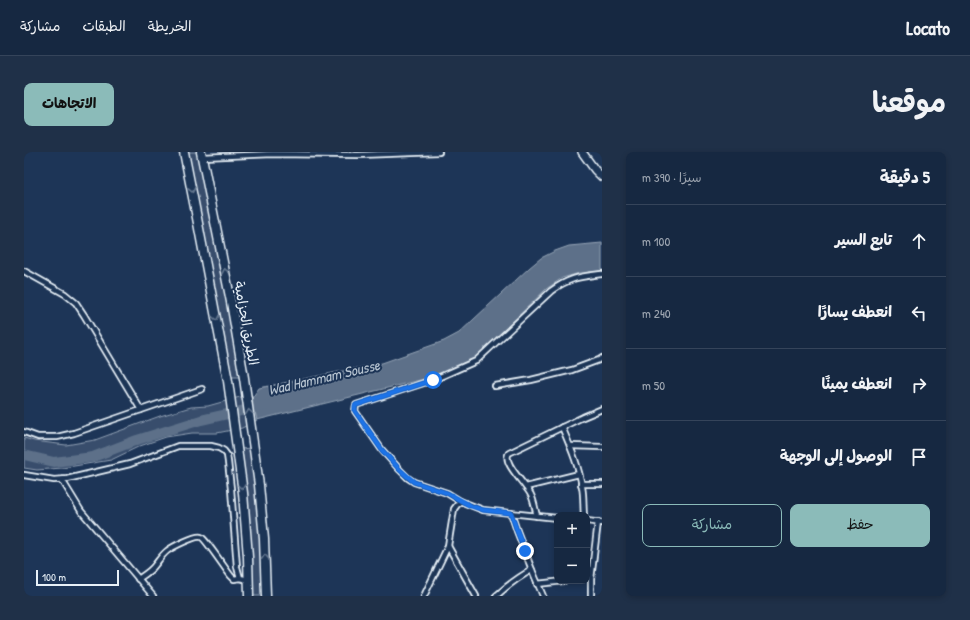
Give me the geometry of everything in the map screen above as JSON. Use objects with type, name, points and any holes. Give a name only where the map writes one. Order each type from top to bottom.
[{"type":"highway","name":"الطريق الحزامية","points":[[184,152],[228,381],[243,493],[248,557],[249,596]]},
{"type":"highway","name":"الطريق الحزامية","points":[[202,155],[231,302],[254,446],[264,539],[266,596]]},
{"type":"main road","points":[[582,152],[598,170],[602,177]]},
{"type":"street","points":[[202,155],[358,155],[439,152]]},
{"type":"street","points":[[24,271],[65,294],[76,303],[141,410]]},
{"type":"street","points":[[554,518],[483,510],[447,493],[414,482],[400,470],[382,450],[355,411],[356,405],[433,380],[476,361],[557,286],[575,278],[602,274]]},
{"type":"street","points":[[495,386],[531,380],[572,370],[602,358]]},
{"type":"street","points":[[24,432],[38,437],[57,437],[74,433],[202,389]]},
{"type":"street","points":[[537,516],[531,496],[526,487],[509,466],[506,457],[507,454],[583,417],[602,410]]},
{"type":"street","points":[[562,427],[579,474],[584,512]]},
{"type":"street","points":[[24,476],[62,480],[83,476],[130,464],[178,446],[211,446],[224,451],[227,455],[228,462],[236,563],[240,578]]},
{"type":"street","points":[[570,446],[602,447]]},
{"type":"street","points":[[526,487],[579,474]]},
{"type":"street","points":[[62,480],[81,511],[153,596]]},
{"type":"street","points":[[581,484],[602,484]]},
{"type":"street","points":[[424,596],[448,546],[454,509],[460,500]]},
{"type":"street","points":[[511,513],[537,584],[543,596]]},
{"type":"street","points":[[590,521],[600,522],[590,574]]},
{"type":"street","points":[[138,579],[155,566],[160,557],[168,550],[200,536],[208,543],[234,579],[240,578],[248,580]]},
{"type":"street","points":[[448,546],[476,596]]},
{"type":"street","points":[[496,596],[505,587],[523,574],[532,570]]},
{"type":"street","points":[[537,584],[554,582]]},
{"type":"street","points":[[590,584],[591,596]]},
{"type":"shaded area","points":[[188,152],[198,152],[240,377],[230,377]]},
{"type":"shaded area","points":[[240,397],[252,398],[257,420],[242,428],[217,433],[192,433],[166,437],[140,446],[111,460],[62,468],[37,470],[24,468],[24,438],[34,441],[66,445],[95,440],[160,416],[191,407],[208,406]]},
{"type":"shaded area","points":[[251,448],[260,534],[262,596],[253,596],[250,535],[241,449]]},
{"type":"water","points":[[602,243],[602,271],[579,273],[562,278],[546,289],[474,359],[432,377],[257,420],[252,398],[259,388],[382,363],[444,341],[459,333],[541,258],[569,246]]},
{"type":"waterway","name":"Wad Hammam Sousse","points":[[24,455],[54,462],[93,457],[137,440],[201,420],[267,405]]},
{"type":"route","points":[[433,380],[356,405],[355,411],[382,450],[400,470],[414,482],[447,493],[471,506],[483,510],[511,513],[525,551]]}]
